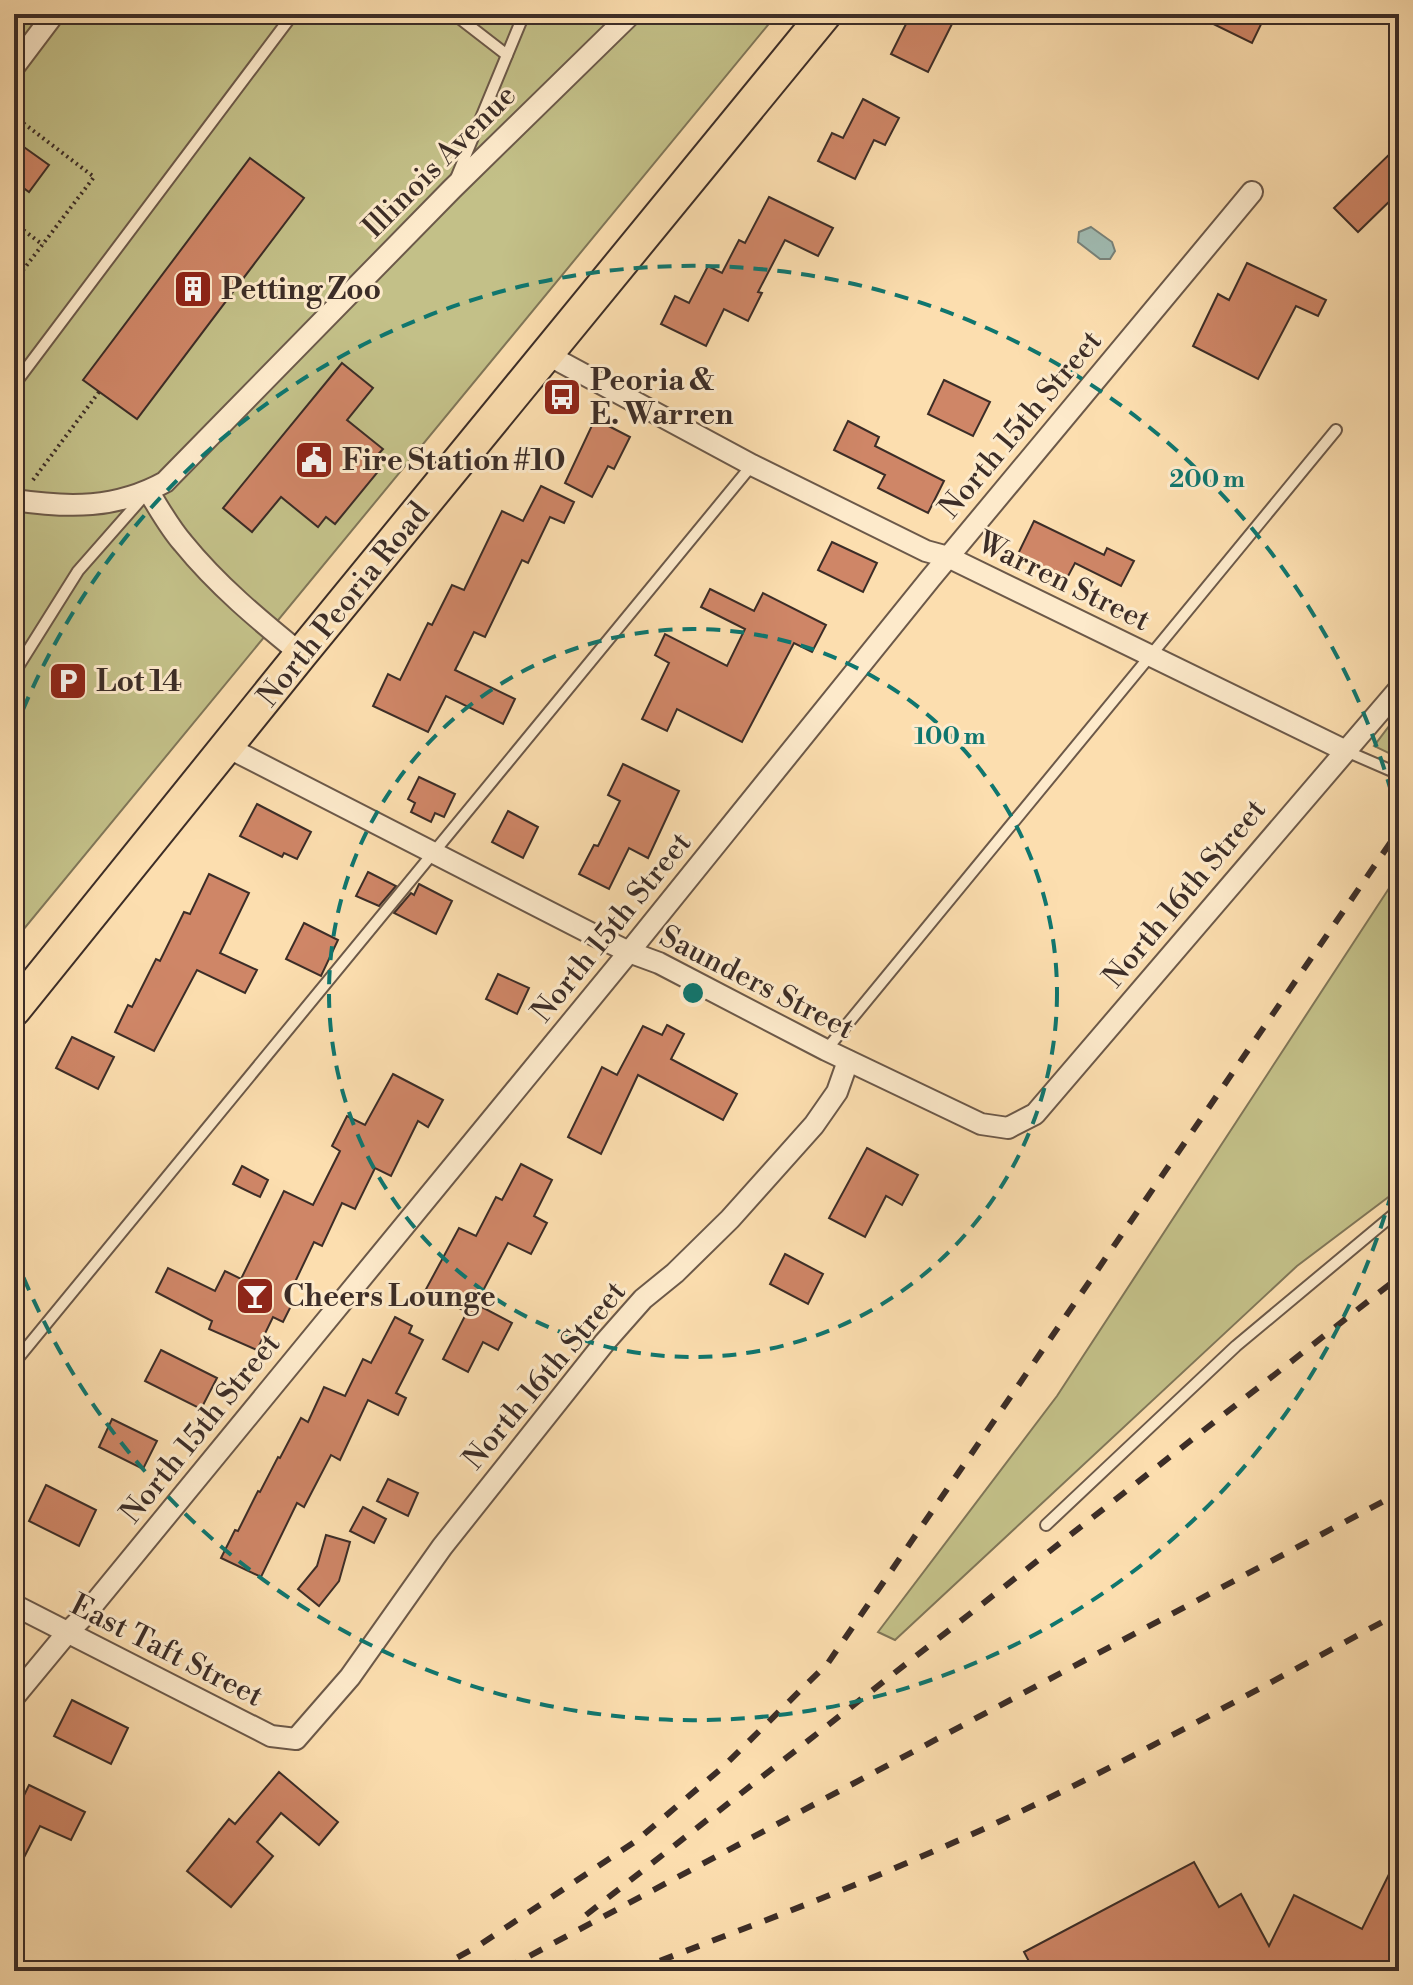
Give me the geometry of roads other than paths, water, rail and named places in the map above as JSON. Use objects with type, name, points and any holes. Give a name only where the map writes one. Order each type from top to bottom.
[{"type":"main road","name":"North Peoria Road","points":[[14,1010],[825,14]]},
{"type":"street","points":[[14,67],[54,14]]},
{"type":"street","name":"Illinois Avenue","points":[[14,500],[82,505],[129,499],[165,482],[452,189],[631,14]]},
{"type":"street","name":"North 15th Street","points":[[14,1697],[94,1604],[629,952],[948,557],[1252,192]]},
{"type":"street","name":"Warren Street","points":[[546,354],[752,465],[1344,750]]},
{"type":"street","points":[[148,491],[193,556],[251,613],[301,654]]},
{"type":"street","name":"North 16th Street","points":[[1008,1128],[1035,1114],[1399,689]]},
{"type":"street","name":"Saunders Street","points":[[227,747],[848,1061],[981,1124],[1008,1128]]},
{"type":"street","name":"North 16th Street","points":[[296,1739],[350,1677],[442,1547],[605,1342],[643,1299],[675,1273],[730,1219],[814,1125],[837,1092],[848,1061]]},
{"type":"street","name":"East Taft Street","points":[[14,1605],[271,1736],[296,1739]]},
{"type":"lane","points":[[14,385],[293,14]]},
{"type":"lane","points":[[454,14],[507,55]]},
{"type":"lane","points":[[452,189],[524,14]]},
{"type":"lane","points":[[826,1050],[1336,430]]},
{"type":"lane","points":[[14,1363],[752,465]]},
{"type":"lane","points":[[14,673],[78,571],[148,491]]},
{"type":"lane","points":[[1344,750],[1399,774]]},
{"type":"lane","points":[[1046,1525],[1236,1346],[1399,1210]]},
{"type":"water","points":[[1091,227],[1112,242],[1115,251],[1110,259],[1100,259],[1078,242],[1079,232]]},
{"type":"railway","points":[[433,1971],[478,1946],[636,1841],[723,1767],[828,1663],[1399,830]]},
{"type":"railway","points":[[586,1915],[1399,1277]]},
{"type":"railway","points":[[505,1969],[1399,1493]]},
{"type":"railway","points":[[634,1971],[842,1890],[1036,1804],[1158,1743],[1399,1613]]},
{"type":"place","name":"Petting Zoo","points":[[193,289]]},
{"type":"place","name":"Peoria & E. Warren","points":[[562,397]]},
{"type":"place","name":"Fire Station #10","points":[[314,460]]},
{"type":"place","name":"Lot 14","points":[[68,681]]},
{"type":"place","name":"Cheers Lounge","points":[[255,1296]]}]
